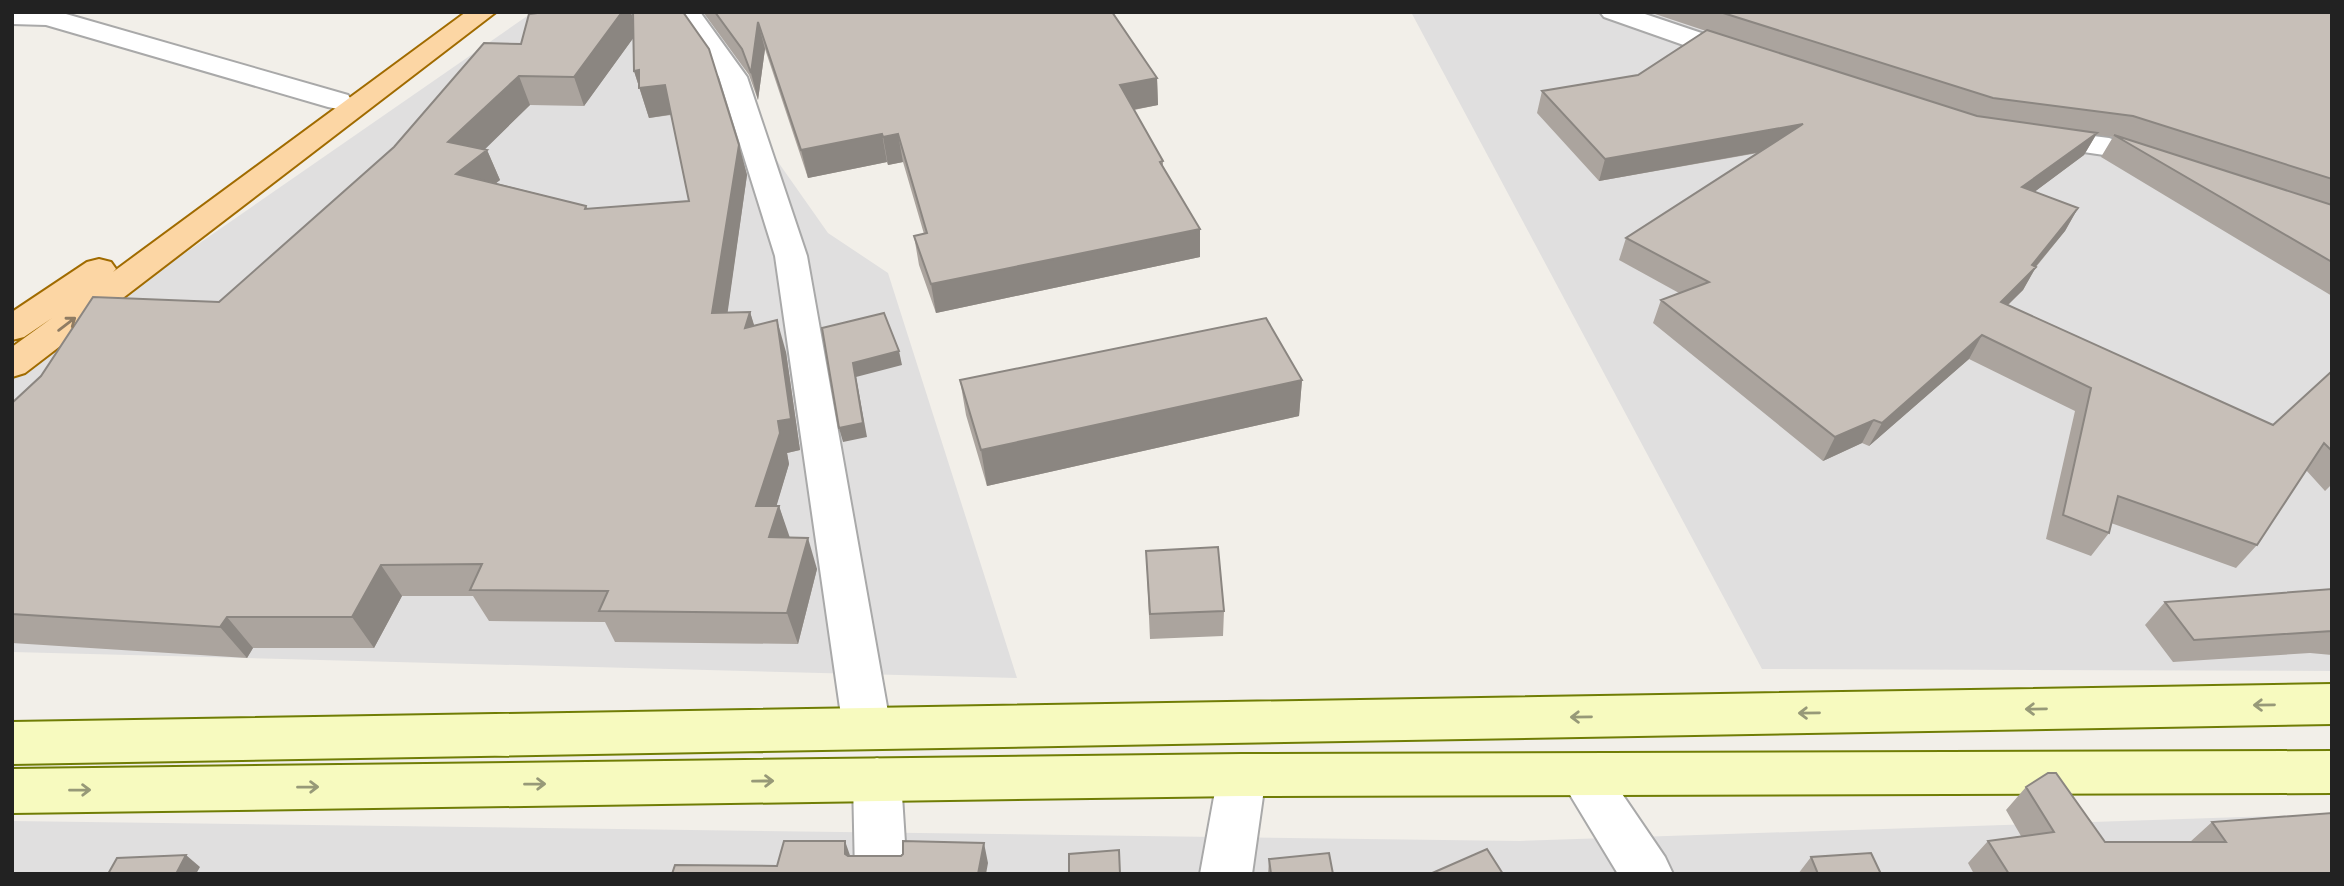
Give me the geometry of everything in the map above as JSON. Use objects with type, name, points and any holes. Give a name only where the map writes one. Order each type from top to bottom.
[{"type":"main road","points":[[12,329],[338,102],[447,12]]},
{"type":"main road","points":[[12,365],[483,12]]},
{"type":"main road","points":[[12,743],[2332,704]]},
{"type":"main road","points":[[12,791],[1242,775],[2332,772]]},
{"type":"street","points":[[687,12],[733,77],[791,256],[867,729]]},
{"type":"street","points":[[1613,12],[1767,64]]},
{"type":"street","points":[[12,16],[47,17],[338,102]]},
{"type":"street","points":[[2017,135],[2109,148],[2185,173]]},
{"type":"street","points":[[1226,874],[1242,775]]},
{"type":"street","points":[[1582,775],[1647,874]]},
{"type":"street","points":[[877,780],[881,874]]},
{"type":"shaded area","points":[[533,12],[720,12],[753,89],[771,152],[828,233],[888,273],[1017,678],[12,652],[12,373]]},
{"type":"shaded area","points":[[1411,12],[2332,12],[2332,671],[1762,669]]},
{"type":"shaded area","points":[[2332,814],[2332,874],[12,874],[12,821],[1520,841]]},
{"type":"building","points":[[622,12],[574,77],[519,76],[448,142],[487,150],[456,174],[586,206],[585,209],[689,201],[665,85],[639,88],[639,70],[634,71],[633,12],[683,12],[709,49],[739,145],[712,313],[750,312],[745,328],[777,320],[791,419],[778,421],[780,433],[756,506],[779,506],[769,537],[808,538],[787,613],[599,611],[608,591],[470,590],[482,564],[381,565],[352,617],[227,617],[220,627],[12,614],[12,403],[41,376],[93,297],[219,302],[394,147],[484,43],[521,44],[529,14]]},
{"type":"building","points":[[715,12],[1112,12],[1157,78],[1120,85],[1163,161],[1160,162],[1200,229],[931,284],[914,236],[927,233],[898,134],[883,137],[882,134],[801,150],[758,22],[751,73],[742,49]]},
{"type":"building","points":[[1720,12],[2332,12],[2332,179],[2133,116],[1993,98]]},
{"type":"building","points":[[1707,30],[1977,116],[2097,133],[2022,187],[2078,208],[2032,265],[2036,267],[2001,302],[2273,425],[2332,371],[2332,451],[2324,443],[2257,545],[2118,496],[2109,533],[2063,515],[2091,388],[1982,335],[1882,423],[1874,420],[1835,437],[1661,300],[1709,282],[1626,238],[1803,124],[1605,159],[1542,91],[1638,75]]},
{"type":"building","points":[[2114,135],[2332,205],[2332,262]]},
{"type":"building","points":[[884,313],[899,351],[853,363],[863,423],[839,428],[822,328]]},
{"type":"building","points":[[1266,318],[1302,380],[981,450],[960,380]]},
{"type":"building","points":[[1218,547],[1224,611],[1150,614],[1146,551]]},
{"type":"building","points":[[2332,589],[2332,631],[2194,640],[2165,602]]},
{"type":"building","points":[[2048,773],[2056,773],[2105,842],[2226,842],[2212,822],[2332,813],[2332,874],[2009,874],[1988,841],[2054,832],[2026,787]]},
{"type":"building","points":[[784,841],[845,841],[845,854],[848,856],[901,856],[903,841],[984,843],[978,874],[672,874],[675,865],[777,866]]},
{"type":"building","points":[[1487,849],[1503,874],[1430,874]]},
{"type":"building","points":[[1119,850],[1120,874],[1069,874],[1069,854]]},
{"type":"building","points":[[1329,853],[1333,874],[1271,874],[1269,859]]},
{"type":"building","points":[[1871,853],[1881,874],[1818,874],[1811,857]]},
{"type":"building","points":[[186,855],[176,874],[108,874],[117,858]]}]
